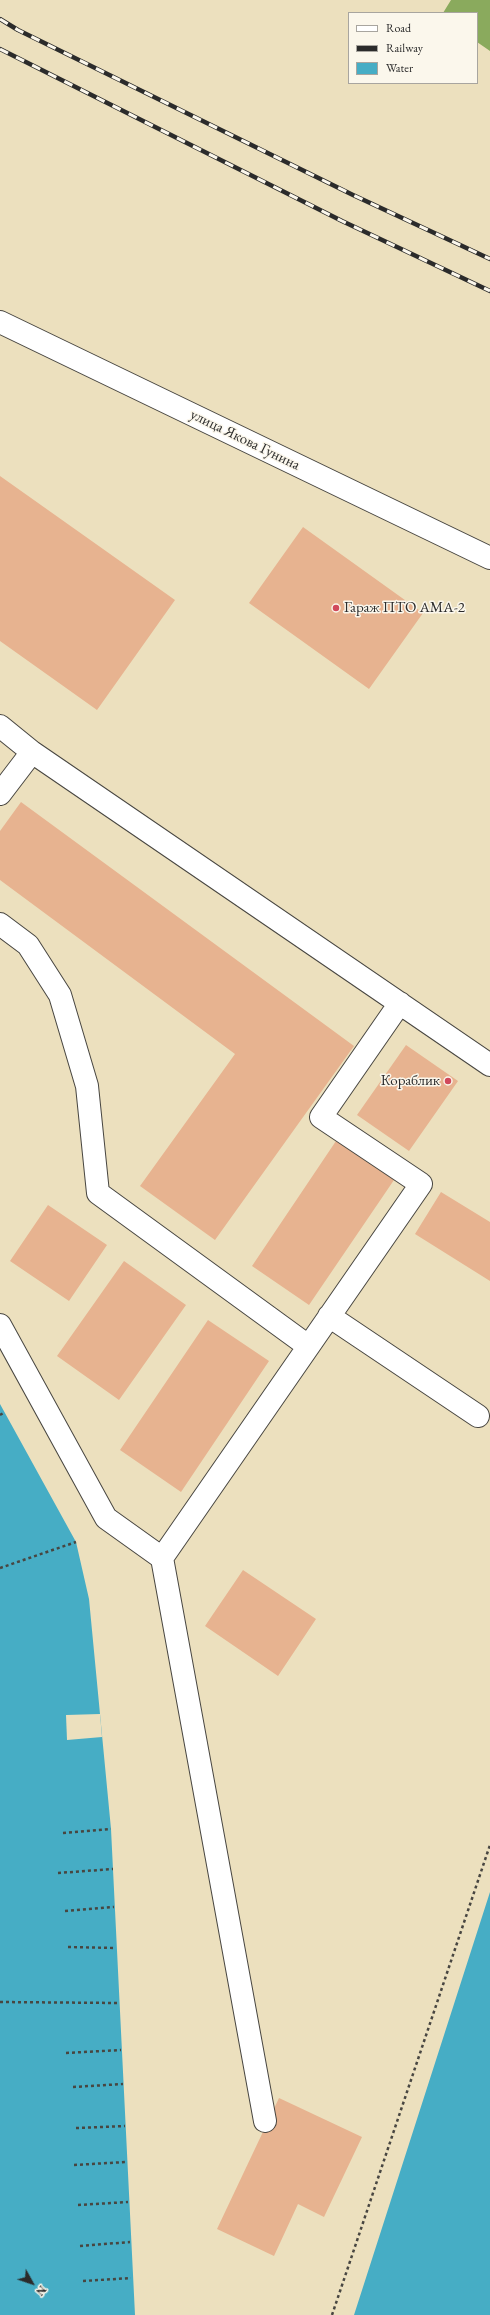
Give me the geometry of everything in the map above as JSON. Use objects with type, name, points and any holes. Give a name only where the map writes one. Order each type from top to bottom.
[{"type":"street","name":"улица Якова Гунина","points":[[0,322],[490,558]]},
{"type":"street","points":[[0,726],[32,752],[490,1065]]},
{"type":"street","points":[[0,794],[32,752]]},
{"type":"street","points":[[0,924],[28,946],[60,995],[87,1086],[98,1194],[308,1346]]},
{"type":"street","points":[[162,1558],[421,1184],[321,1117],[400,1004]]},
{"type":"street","points":[[329,1316],[478,1416]]},
{"type":"street","points":[[0,1325],[106,1518],[162,1558],[266,2121]]},
{"type":"path","points":[[0,1415],[5,1412]]},
{"type":"path","points":[[0,1568],[76,1542]]},
{"type":"path","points":[[63,1833],[111,1829]]},
{"type":"path","points":[[332,2315],[490,1845]]},
{"type":"path","points":[[58,1873],[113,1869]]},
{"type":"path","points":[[66,1911],[114,1907]]},
{"type":"path","points":[[68,1948],[116,1948]]},
{"type":"path","points":[[0,2002],[119,2003]]},
{"type":"path","points":[[66,2053],[121,2050]]},
{"type":"path","points":[[73,2087],[123,2084]]},
{"type":"path","points":[[76,2128],[124,2126]]},
{"type":"path","points":[[74,2165],[126,2162]]},
{"type":"path","points":[[78,2205],[128,2202]]},
{"type":"path","points":[[80,2246],[130,2242]]},
{"type":"path","points":[[83,2281],[132,2278]]},
{"type":"green space","points":[[451,0],[490,0],[490,51],[478,43],[478,12],[444,12]]},
{"type":"water","points":[[0,1404],[76,1542],[89,1599],[111,1829],[135,2315],[0,2315]]},
{"type":"water","points":[[490,1892],[490,2315],[354,2315]]},
{"type":"pier","points":[[100,1714],[102,1737],[67,1740],[66,1715]]},
{"type":"building","points":[[0,476],[175,600],[97,710],[0,641]]},
{"type":"building","name":"Гараж ПТО АМА-2","points":[[303,527],[423,613],[369,689],[249,603]]},
{"type":"building","points":[[21,802],[354,1046],[215,1240],[140,1186],[235,1054],[0,880],[0,831]]},
{"type":"building","points":[[406,1045],[458,1081],[409,1151],[357,1115]]},
{"type":"building","points":[[336,1141],[394,1180],[309,1305],[252,1266]]},
{"type":"building","points":[[441,1192],[490,1222],[490,1281],[415,1234]]},
{"type":"building","points":[[48,1205],[107,1245],[69,1301],[10,1261]]},
{"type":"building","points":[[124,1261],[186,1305],[119,1400],[57,1356]]},
{"type":"building","points":[[208,1320],[269,1361],[181,1492],[120,1450]]},
{"type":"building","points":[[243,1570],[316,1619],[278,1676],[205,1626]]},
{"type":"building","points":[[279,2098],[362,2137],[324,2217],[298,2204],[274,2256],[217,2229]]},
{"type":"railway","points":[[0,19],[18,30],[353,195],[490,259]]},
{"type":"railway","points":[[0,49],[342,221],[490,291]]},
{"type":"place","name":"Гараж ПТО АМА-2","points":[[336,608]]},
{"type":"place","name":"Кораблик","points":[[448,1081]]}]
